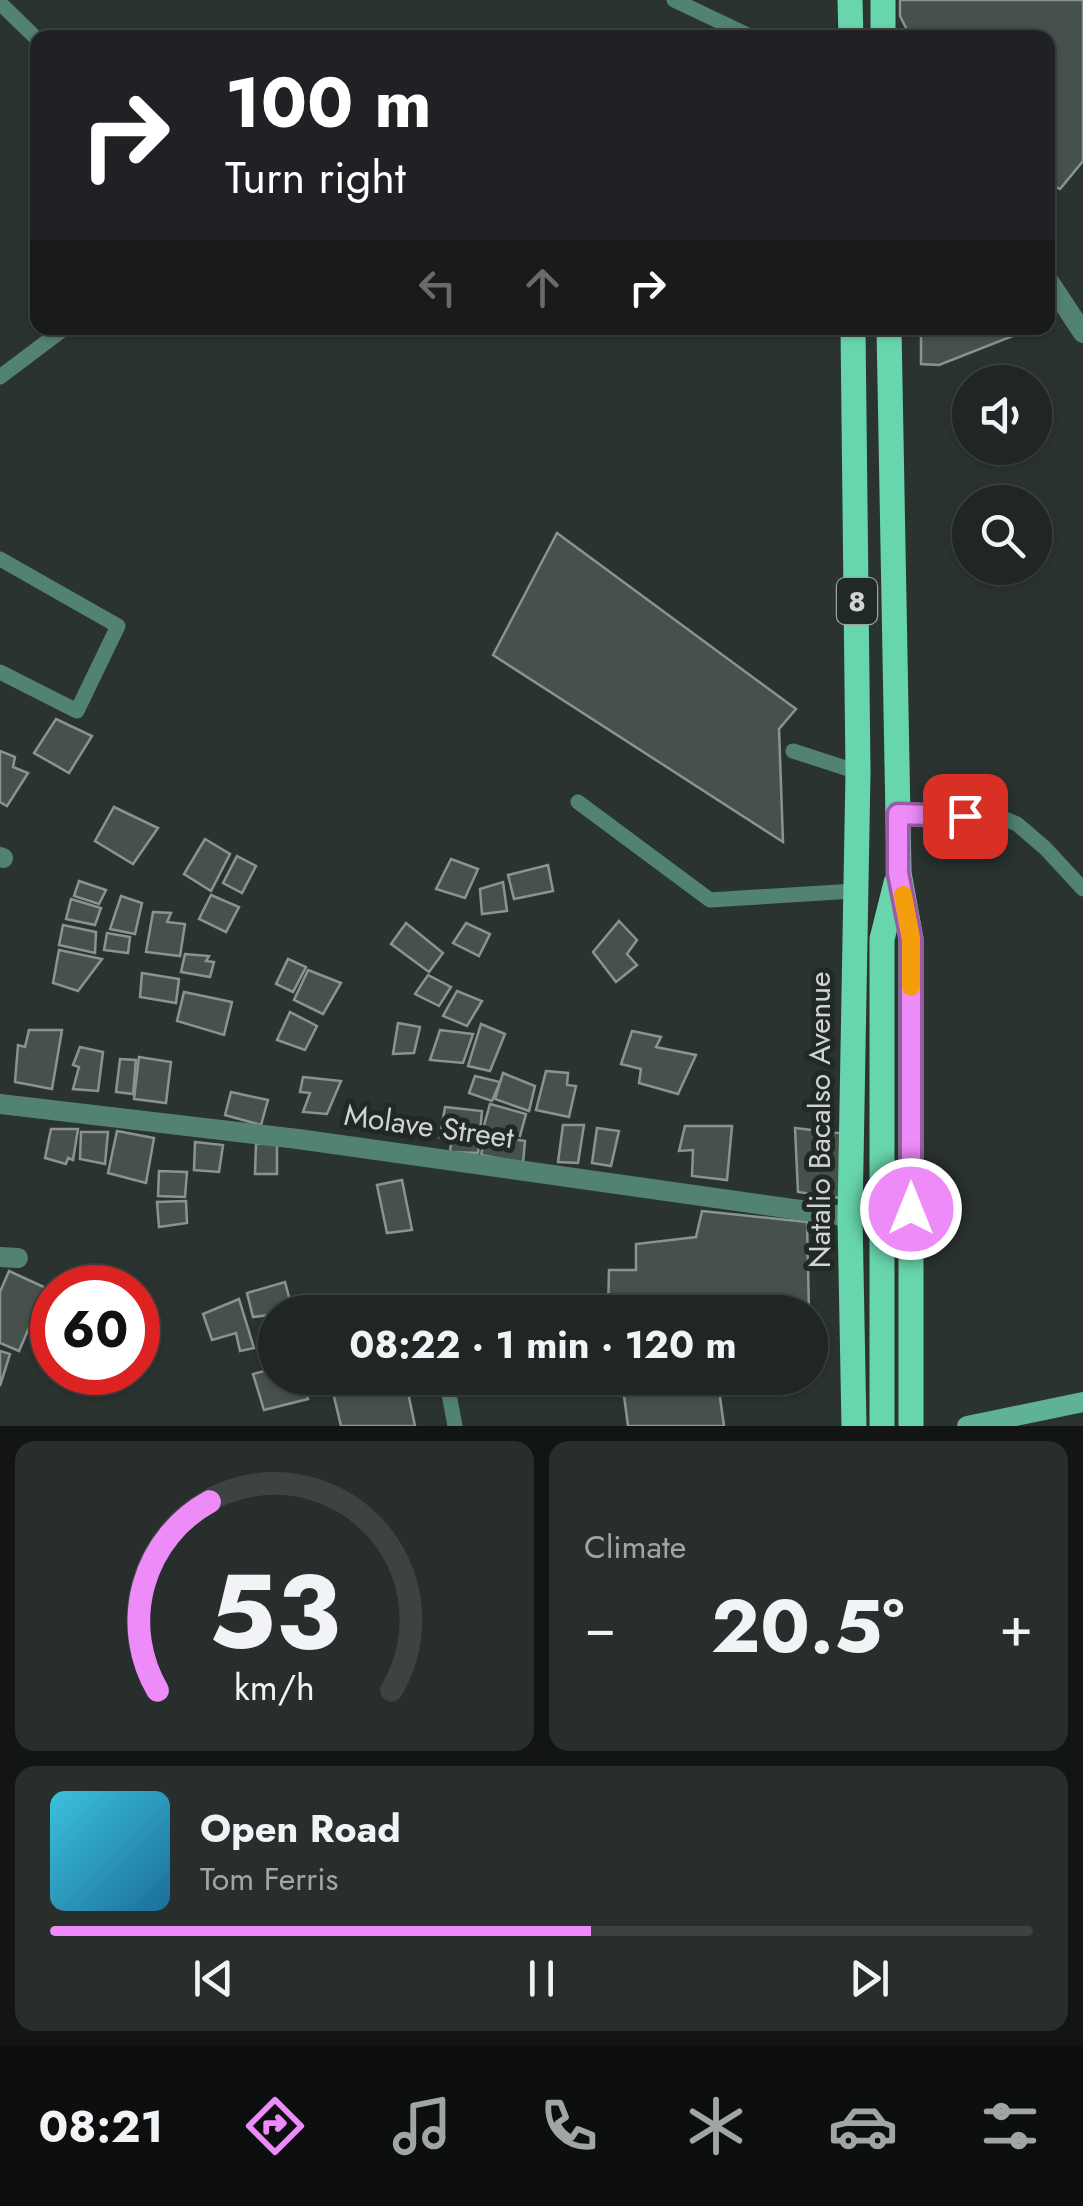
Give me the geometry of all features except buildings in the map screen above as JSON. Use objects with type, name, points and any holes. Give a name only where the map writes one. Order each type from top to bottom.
[{"type":"main road","points":[[850,0],[851,30]]},
{"type":"main road","points":[[882,0],[884,30]]},
{"type":"main road","name":"Natalio Bacalso Avenue","points":[[853,335],[858,772],[850,1216],[854,1426]]},
{"type":"main road","name":"8","points":[[882,1426],[882,940],[898,873],[889,335]]},
{"type":"main road","points":[[898,873],[911,939],[911,1426]]},
{"type":"main road","name":"Natalio Bacalso Avenue","points":[[856,882],[882,940]]},
{"type":"main road","points":[[967,1426],[1083,1402]]},
{"type":"street","points":[[1055,290],[1083,332]]},
{"type":"street","name":"Molave Street","points":[[0,1104],[279,1136],[850,1216]]},
{"type":"lane","points":[[674,0],[737,30]]},
{"type":"lane","points":[[0,3],[30,32]]},
{"type":"lane","points":[[0,376],[56,335]]},
{"type":"lane","points":[[0,560],[118,626],[77,711],[0,672]]},
{"type":"lane","points":[[793,750],[858,772]]},
{"type":"lane","points":[[578,802],[710,900],[856,882]]},
{"type":"lane","points":[[898,814],[1003,818],[1017,824],[1083,889]]},
{"type":"lane","points":[[449,1395],[455,1426]]},
{"type":"slow traffic","points":[[903,895],[911,939],[911,987]]},
{"type":"route","points":[[911,1209],[911,939],[898,873],[898,814],[965,816]]}]
